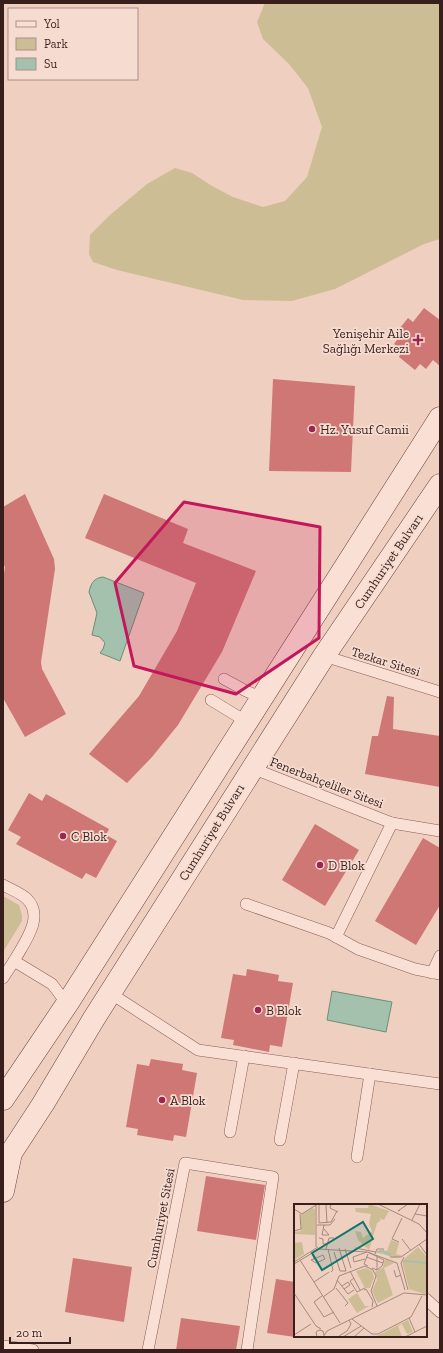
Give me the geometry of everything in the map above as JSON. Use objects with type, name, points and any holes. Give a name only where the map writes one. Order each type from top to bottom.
[{"type":"street","points":[[3,1099],[67,1004],[440,418]]},
{"type":"street","name":"Cumhuriyet Bulvarı","points":[[3,1190],[11,1153],[43,1104],[93,1020],[324,656],[440,485]]},
{"type":"street","points":[[224,758],[252,768]]},
{"type":"street","points":[[67,1004],[93,1020]]},
{"type":"lane","name":"Tezkar Sitesi","points":[[324,656],[440,692]]},
{"type":"lane","points":[[224,679],[262,698]]},
{"type":"lane","points":[[212,700],[247,722]]},
{"type":"lane","name":"Fenerbahçeliler Sitesi","points":[[252,768],[392,822],[440,831]]},
{"type":"lane","name":"Fenerbahçeliler Sitesi","points":[[336,937],[392,822]]},
{"type":"lane","points":[[3,885],[26,898],[33,907],[33,927],[3,978]]},
{"type":"lane","points":[[246,904],[329,933],[358,949],[415,969],[436,973],[440,956]]},
{"type":"lane","points":[[14,960],[52,984],[67,1004]]},
{"type":"lane","points":[[110,993],[198,1050],[440,1084]]},
{"type":"lane","points":[[230,1132],[244,1056]]},
{"type":"lane","points":[[280,1140],[294,1063]]},
{"type":"lane","points":[[357,1157],[370,1074]]},
{"type":"lane","name":"Cumhuriyet Sitesi","points":[[148,1350],[185,1162],[274,1177],[247,1350]]},
{"type":"lane","points":[[427,1300],[440,1312]]},
{"type":"lane","points":[[3,1346],[33,1350]]},
{"type":"highlighted area","points":[[184,502],[320,527],[319,638],[236,694],[134,666],[115,583]]},
{"type":"green space","points":[[265,3],[440,3],[440,239],[424,244],[335,289],[292,301],[243,300],[117,270],[93,262],[89,254],[90,235],[110,215],[147,184],[175,168],[192,173],[233,197],[263,207],[285,201],[307,177],[322,127],[308,88],[289,64],[263,39],[257,22]]},
{"type":"green space","points":[[3,896],[19,905],[22,921],[3,952]]},
{"type":"water","points":[[103,577],[144,593],[120,661],[100,653],[105,643],[100,637],[92,635],[97,613],[89,592],[93,582],[97,578]]},
{"type":"water","points":[[332,991],[392,1002],[386,1032],[327,1020]]},
{"type":"building","name":"Yenişehir Aile Sağlığı Merkezi","points":[[424,308],[440,320],[440,366],[433,360],[426,369],[420,364],[415,370],[399,357],[402,350],[394,344],[400,336],[396,333],[408,318],[413,322]]},
{"type":"building","name":"Hz. Yusuf Camii","points":[[273,379],[355,386],[351,472],[269,471]]},
{"type":"building","points":[[25,494],[54,559],[55,569],[41,662],[42,669],[66,714],[25,737],[3,698],[3,580],[5,567],[3,563],[3,507]]},
{"type":"building","points":[[104,494],[188,529],[183,543],[256,571],[222,652],[178,725],[152,757],[127,783],[89,754],[139,696],[177,631],[196,583],[85,538]]},
{"type":"building","points":[[387,696],[394,697],[393,729],[440,736],[440,787],[365,774],[372,736],[378,736]]},
{"type":"building","name":"C Blok","points":[[29,793],[42,801],[46,794],[109,829],[106,835],[117,841],[96,878],[86,873],[82,879],[16,844],[21,837],[8,830]]},
{"type":"building","name":"D Blok","points":[[315,824],[359,850],[325,906],[282,880]]},
{"type":"building","points":[[423,838],[440,848],[440,905],[416,945],[375,921]]},
{"type":"building","name":"B Blok","points":[[247,969],[279,975],[278,981],[293,983],[282,1047],[270,1045],[269,1052],[233,1045],[234,1040],[221,1038],[233,974],[246,976]]},
{"type":"building","name":"A Blok","points":[[151,1059],[183,1064],[182,1070],[197,1073],[186,1137],[174,1135],[173,1141],[137,1135],[138,1129],[126,1127],[137,1064],[149,1066]]},
{"type":"building","points":[[206,1176],[265,1185],[256,1240],[197,1231]]},
{"type":"building","points":[[73,1258],[132,1267],[124,1322],[65,1312]]},
{"type":"building","points":[[276,1279],[294,1282],[294,1337],[267,1333]]},
{"type":"building","points":[[181,1318],[240,1326],[236,1350],[176,1350]]},
{"type":"place","name":"Yenişehir Aile Sağlığı Merkezi","points":[[418,340]]},
{"type":"place","name":"Hz. Yusuf Camii","points":[[312,429]]},
{"type":"place","name":"C Blok","points":[[63,836]]},
{"type":"place","name":"D Blok","points":[[320,865]]},
{"type":"place","name":"B Blok","points":[[258,1010]]},
{"type":"place","name":"A Blok","points":[[162,1100]]}]
